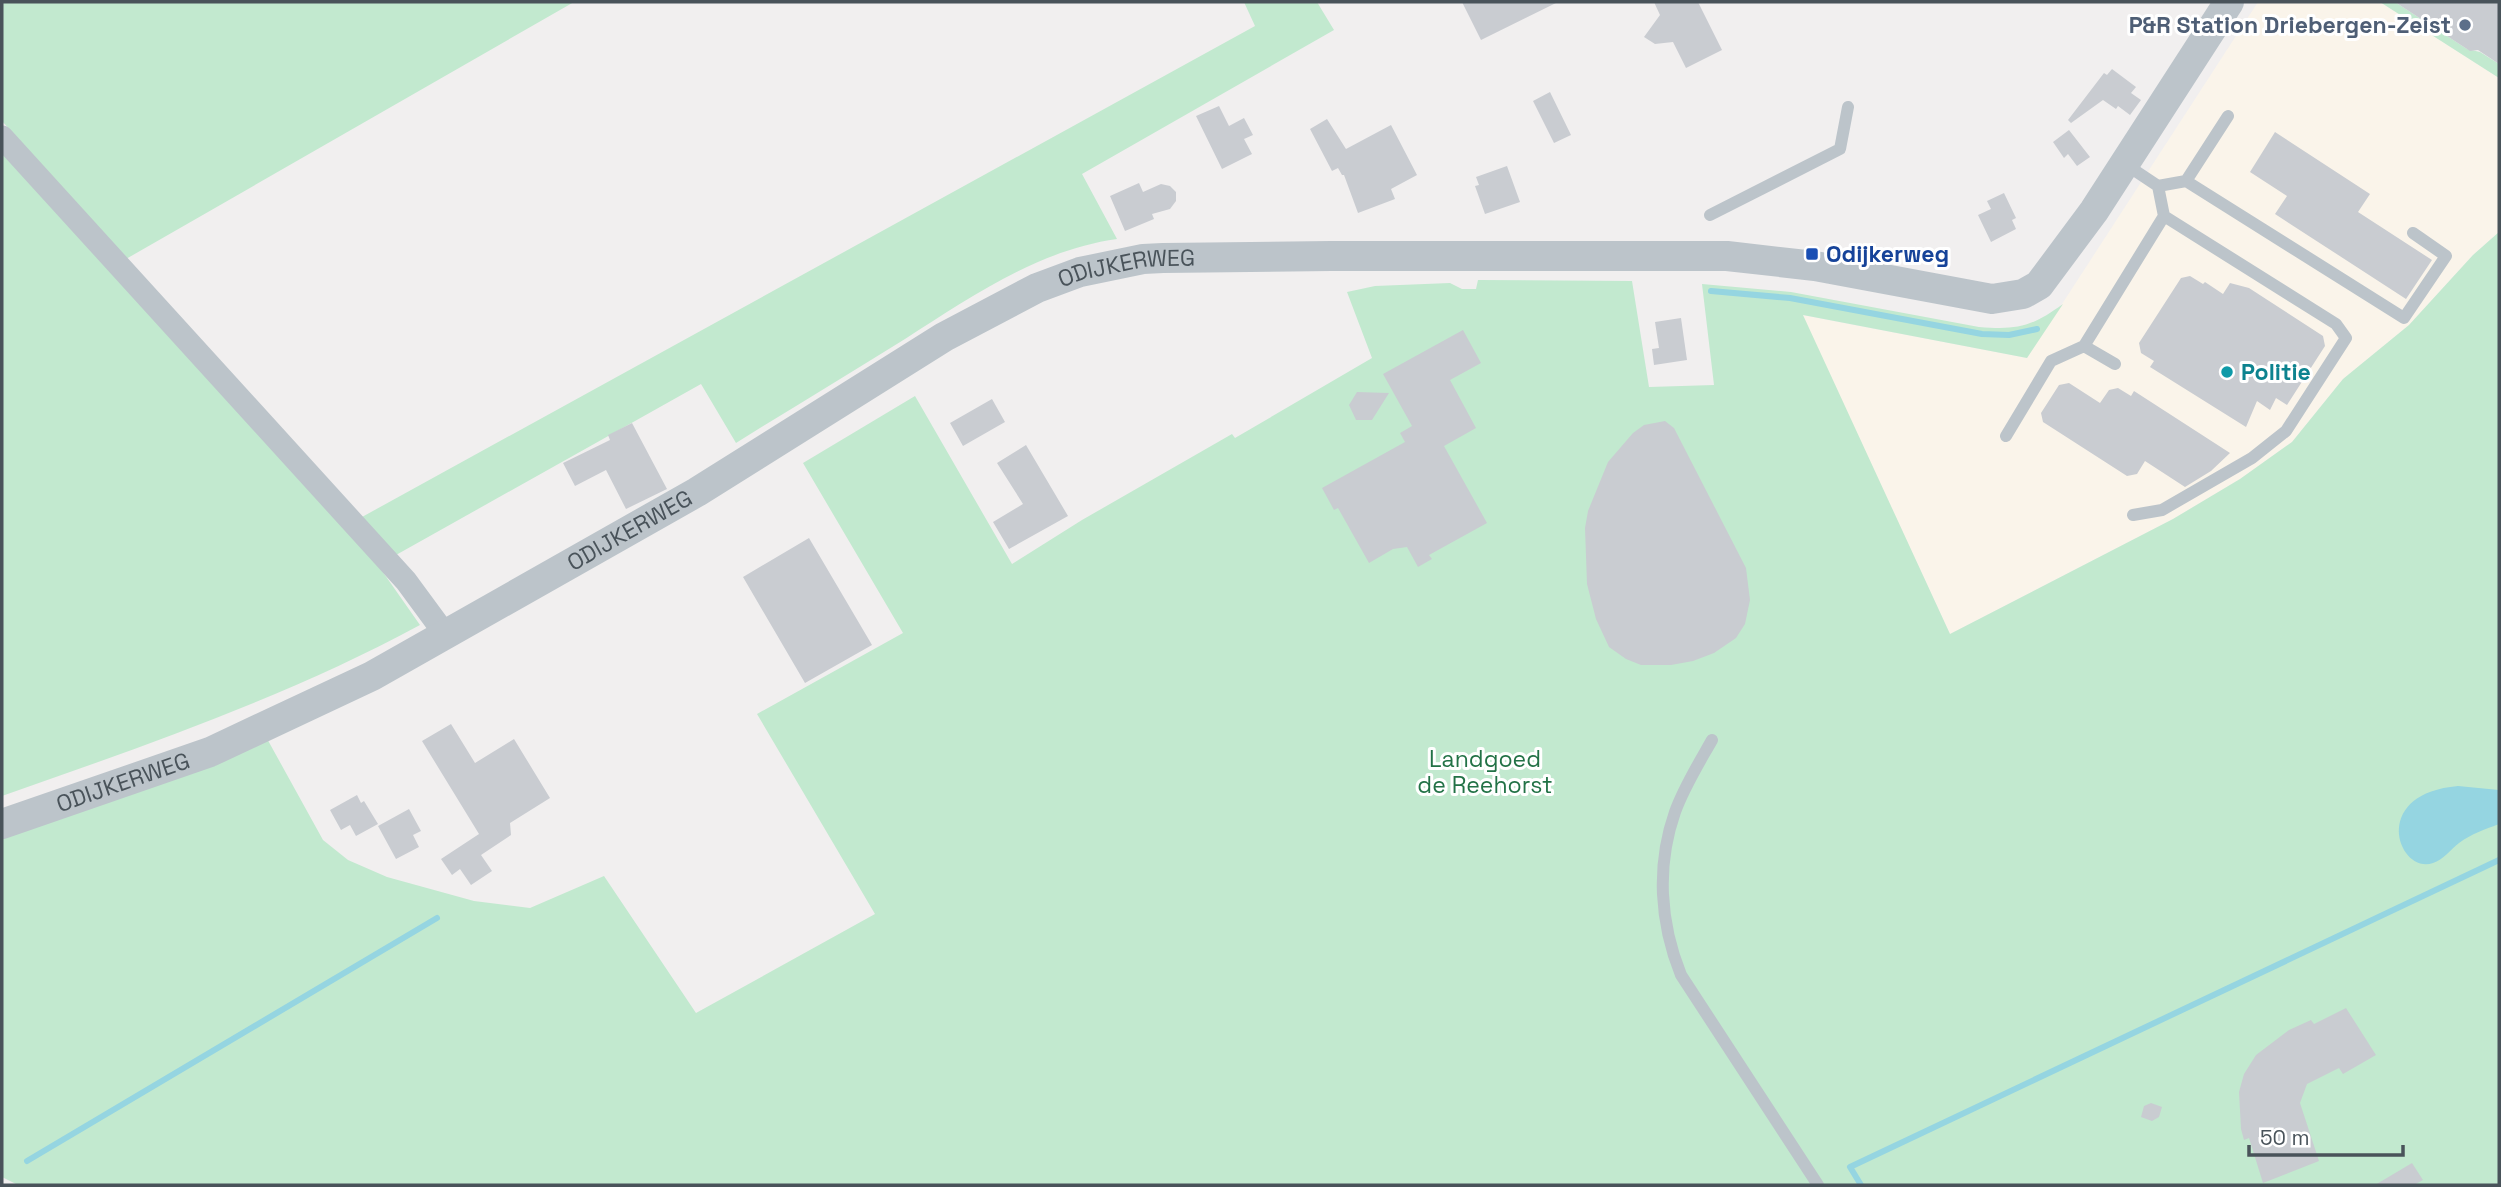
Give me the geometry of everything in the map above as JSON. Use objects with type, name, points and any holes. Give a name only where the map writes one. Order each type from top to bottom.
[{"type":"street","name":"ODIJKERWEG","points":[[2,824],[210,752],[372,676],[696,492],[944,337],[1037,288],[1080,272],[1143,259],[1176,258],[1727,256],[1815,266],[1992,299],[2023,294],[2039,285],[2094,211],[2229,2]]},
{"type":"street","points":[[2,137],[406,581],[445,634]]},
{"type":"lane","points":[[1710,215],[1840,149],[1848,107]]},
{"type":"lane","points":[[2186,181],[2228,116]]},
{"type":"lane","points":[[2006,436],[2051,361],[2084,346],[2164,216],[2158,187],[2125,164]]},
{"type":"lane","points":[[2158,187],[2186,181],[2404,318],[2446,256],[2413,233]]},
{"type":"lane","points":[[2133,515],[2162,510],[2252,458],[2287,432],[2346,338],[2336,324],[2164,216]]},
{"type":"lane","points":[[2084,346],[2115,364]]},
{"type":"lane","points":[[1712,740],[1678,804],[1668,834],[1662,888],[1663,914],[1682,975],[1818,1185]]},
{"type":"shaded area","points":[[2258,2],[2380,2],[2499,78],[2499,232],[2473,255],[2409,325],[2343,379],[2292,442],[2240,479],[2173,519],[1950,634],[1802,315],[2027,358]]},
{"type":"green space","points":[[2,2],[574,2],[126,259],[2,121]]},
{"type":"green space","points":[[1244,2],[1317,2],[1334,30],[1082,174],[1117,239],[1060,253],[1006,277],[736,443],[701,384],[396,555],[362,517],[1255,26]]},
{"type":"green space","points":[[2380,2],[2395,2],[2467,49],[2480,52],[2499,64],[2499,78]]},
{"type":"green space","points":[[2,151],[380,568],[420,625],[267,698],[2,796]]},
{"type":"green space","name":"Landgoed de Reehorst","points":[[2499,232],[2499,1185],[18,1185],[2,1177],[2,833],[265,735],[323,840],[348,860],[387,877],[474,901],[530,908],[604,876],[696,1013],[875,914],[757,714],[903,633],[803,463],[915,396],[1012,564],[1082,520],[1232,434],[1235,438],[1372,358],[1347,292],[1375,286],[1450,283],[1462,289],[1476,289],[1478,280],[1632,281],[1649,387],[1714,385],[1702,284],[1791,292],[1992,328],[2014,327],[2033,322],[2063,304],[2027,358],[1803,315],[1950,634],[2173,519],[2240,479],[2292,442],[2343,379],[2409,325],[2473,255]]},
{"type":"water","points":[[2458,786],[2499,790],[2499,824],[2464,840],[2437,862],[2421,863],[2410,857],[2402,846],[2399,832],[2402,817],[2411,803],[2430,792]]},
{"type":"building","points":[[1462,2],[1558,2],[1481,40]]},
{"type":"building","points":[[1654,2],[1698,2],[1722,50],[1686,68],[1673,42],[1655,44],[1644,37],[1660,15]]},
{"type":"building","name":"P&R Station Driebergen-Zeist","points":[[2395,2],[2499,2],[2499,64],[2478,50],[2470,51]]},
{"type":"building","points":[[2112,69],[2136,87],[2131,93],[2141,100],[2130,115],[2103,100],[2071,123],[2068,120],[2104,73],[2107,75]]},
{"type":"building","points":[[1550,92],[1571,135],[1554,143],[1533,101]]},
{"type":"building","points":[[1219,106],[1229,126],[1244,118],[1253,135],[1244,139],[1252,154],[1222,169],[1196,116]]},
{"type":"building","points":[[1327,119],[1346,149],[1391,125],[1417,175],[1391,189],[1395,199],[1358,213],[1344,175],[1338,168],[1332,171],[1310,129]]},
{"type":"building","points":[[2069,130],[2090,157],[2077,166],[2068,154],[2064,158],[2053,142]]},
{"type":"building","points":[[2275,132],[2370,194],[2358,212],[2432,260],[2406,299],[2275,214],[2287,196],[2250,172]]},
{"type":"building","points":[[1507,166],[1520,202],[1485,214],[1475,186],[1479,185],[1476,177]]},
{"type":"building","points":[[1139,183],[1143,192],[1161,184],[1170,186],[1176,192],[1176,201],[1170,209],[1152,214],[1154,219],[1125,231],[1110,196]]},
{"type":"building","points":[[2004,193],[2016,218],[2012,220],[2016,229],[1991,242],[1978,215],[1991,209],[1987,201]]},
{"type":"building","points":[[2190,276],[2223,294],[2230,283],[2249,288],[2323,336],[2325,346],[2287,405],[2276,398],[2270,410],[2257,401],[2246,427],[2150,367],[2154,361],[2141,353],[2139,343],[2181,278]]},
{"type":"building","points":[[1681,318],[1687,360],[1654,365],[1652,349],[1659,348],[1655,322]]},
{"type":"building","points":[[1463,330],[1481,363],[1450,380],[1476,428],[1444,446],[1487,523],[1429,555],[1432,559],[1418,567],[1407,547],[1393,549],[1369,563],[1338,508],[1334,510],[1322,488],[1405,442],[1400,433],[1412,426],[1383,374]]},
{"type":"building","points":[[2069,383],[2100,403],[2109,390],[2118,388],[2131,396],[2134,391],[2230,453],[2211,471],[2185,487],[2145,461],[2137,474],[2127,476],[2043,422],[2041,413],[2059,385]]},
{"type":"building","points":[[1357,392],[1389,393],[1372,420],[1356,420],[1349,405]]},
{"type":"building","points":[[992,399],[1005,422],[963,446],[950,423]]},
{"type":"building","points":[[1665,421],[1674,428],[1746,568],[1750,600],[1745,624],[1736,638],[1714,653],[1671,665],[1641,665],[1626,659],[1609,647],[1596,619],[1587,584],[1585,528],[1588,511],[1608,462],[1633,433],[1644,425]]},
{"type":"building","points":[[632,423],[667,489],[626,509],[606,470],[575,486],[563,463],[610,440],[608,435]]},
{"type":"building","points":[[1026,445],[1068,516],[1009,549],[993,522],[1023,504],[997,463]]},
{"type":"building","points":[[809,538],[872,645],[805,683],[743,577]]},
{"type":"building","points":[[451,724],[475,763],[514,739],[550,798],[510,823],[511,835],[481,855],[492,871],[471,885],[460,869],[452,875],[441,859],[479,834],[422,741]]},
{"type":"building","points":[[357,795],[361,803],[364,801],[378,824],[356,836],[350,825],[341,830],[330,810]]},
{"type":"building","points":[[409,809],[421,831],[413,835],[419,847],[396,859],[378,826]]},
{"type":"building","points":[[2346,1008],[2376,1055],[2343,1074],[2339,1068],[2307,1084],[2300,1103],[2319,1161],[2263,1183],[2249,1138],[2244,1140],[2241,1129],[2239,1092],[2244,1074],[2256,1055],[2289,1030],[2311,1020],[2314,1024]]},
{"type":"building","points":[[2151,1103],[2162,1107],[2159,1117],[2152,1121],[2141,1117],[2144,1106]]},
{"type":"building","points":[[2412,1163],[2423,1180],[2414,1185],[2375,1185]]},
{"type":"waterway","points":[[1711,291],[1790,298],[1982,334],[2009,335],[2037,329]]},
{"type":"waterway","points":[[1861,1185],[1850,1167],[2499,860]]},
{"type":"waterway","points":[[27,1161],[437,918]]},
{"type":"place","name":"P&R Station Driebergen-Zeist","points":[[2465,25]]},
{"type":"place","name":"Odijkerweg","points":[[1812,254]]},
{"type":"place","name":"Politie","points":[[2227,372]]}]
